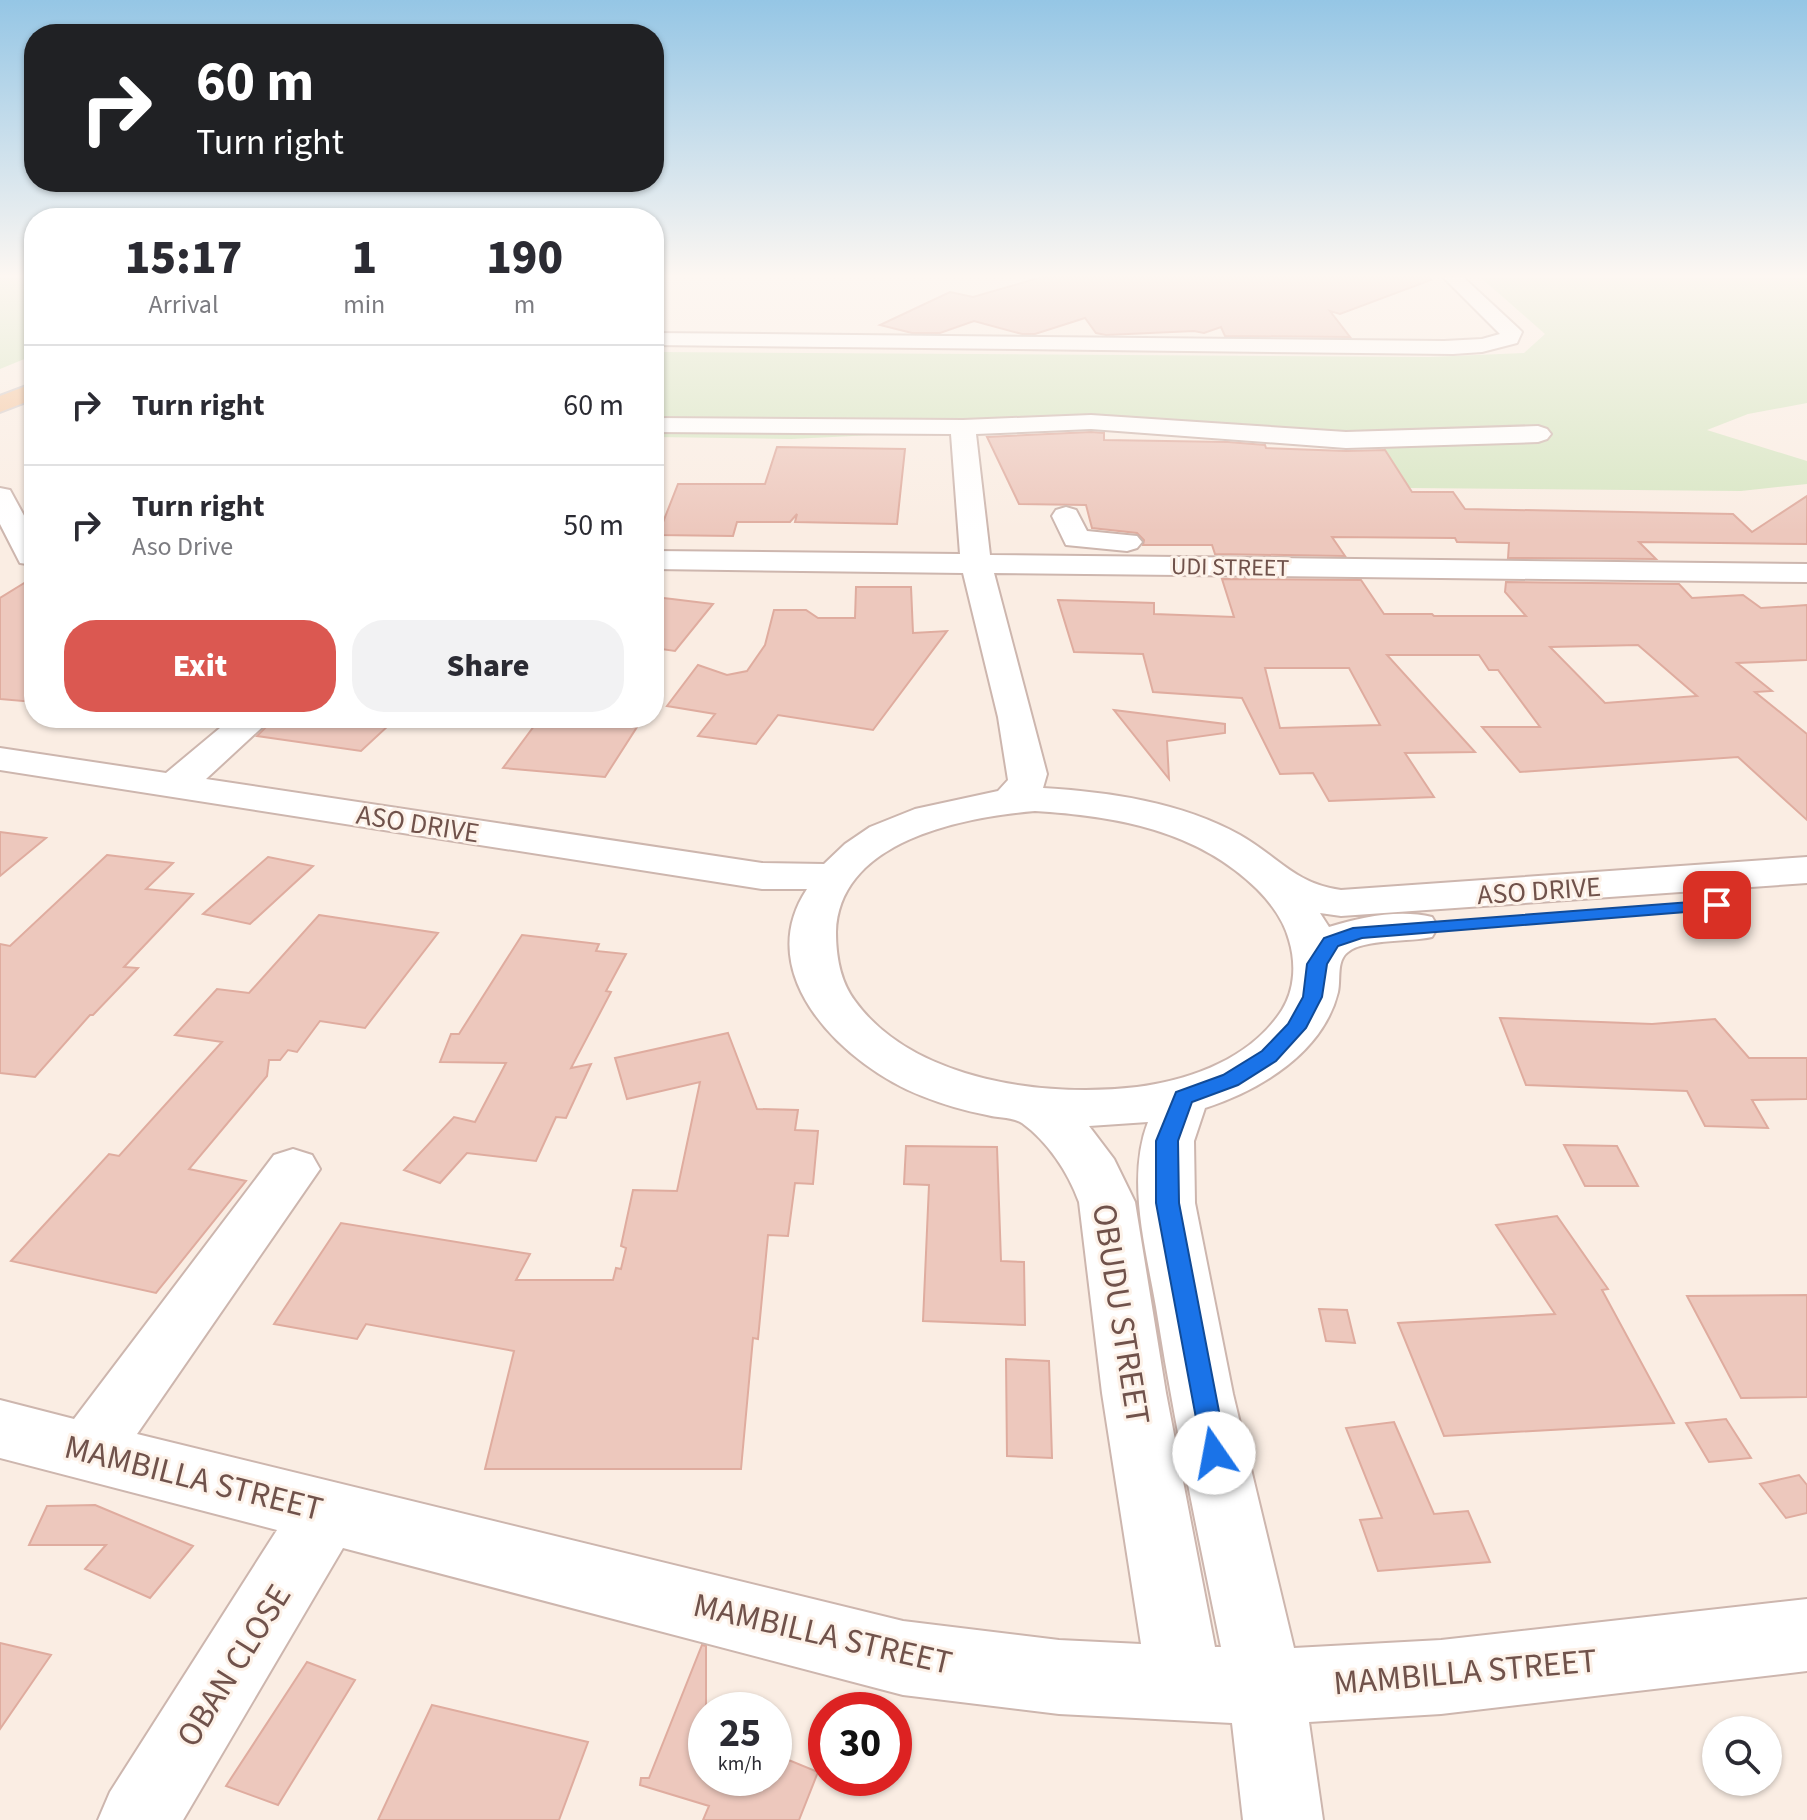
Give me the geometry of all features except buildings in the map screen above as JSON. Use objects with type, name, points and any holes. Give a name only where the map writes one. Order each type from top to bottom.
[{"type":"main road","points":[[0,387],[24,376]]},
{"type":"main road","points":[[0,405],[24,394]]},
{"type":"street","points":[[664,425],[963,427],[1091,422],[1346,440],[1538,434]]},
{"type":"street","points":[[963,427],[976,564],[1028,774],[1027,782],[1010,801]]},
{"type":"street","points":[[0,496],[24,542]]},
{"type":"street","points":[[1066,516],[1076,539],[1204,544],[1220,549],[1230,567]]},
{"type":"street","points":[[0,570],[24,560]]},
{"type":"street","name":"UDI STREET","points":[[664,560],[1807,573]]},
{"type":"street","points":[[174,786],[242,728]]},
{"type":"street","name":"ASO DRIVE","points":[[0,759],[762,876],[836,877]]},
{"type":"street","name":"ASO DRIVE","points":[[0,780],[748,903],[814,917]]},
{"type":"street","points":[[1010,801],[1081,801],[1168,819],[1209,835],[1275,880],[1297,906],[1311,935],[1317,964],[1313,997],[1296,1028],[1269,1056],[1230,1080],[1183,1097],[1129,1108],[1038,1108],[956,1089],[907,1068],[867,1042],[837,1012],[819,980],[811,948],[814,917],[827,888],[876,841],[910,823],[949,811],[1010,801]]},
{"type":"street","name":"ASO DRIVE","points":[[1275,880],[1306,898],[1341,903],[1807,870]]},
{"type":"street","name":"ASO DRIVE","points":[[1317,964],[1331,942],[1360,932],[1807,899]]},
{"type":"street","name":"OBUDU STREET","points":[[1183,1097],[1167,1141],[1167,1203],[1201,1394],[1266,1687],[1283,1820]]},
{"type":"street","name":"OBUDU STREET","points":[[1038,1108],[1080,1147],[1098,1175],[1107,1202],[1134,1393],[1185,1685]]},
{"type":"street","points":[[88,1451],[293,1169]]},
{"type":"street","name":"MAMBILLA STREET","points":[[0,1429],[903,1658],[1059,1677],[1266,1687],[1441,1677],[1807,1635]]},
{"type":"street","name":"OBAN CLOSE","points":[[138,1820],[328,1510]]},
{"type":"green space","points":[[0,362],[17,362],[0,369]]},
{"type":"green space","points":[[664,362],[1807,362],[1807,403],[1748,414],[1707,430],[1807,461],[1807,484],[1741,491],[1408,488],[1383,447],[1315,447],[1062,426],[791,439],[664,437]]},
{"type":"route","points":[[1214,1453],[1167,1203],[1167,1141],[1183,1097],[1230,1080],[1269,1056],[1296,1028],[1313,997],[1317,964],[1331,942],[1360,932],[1717,905]]}]
